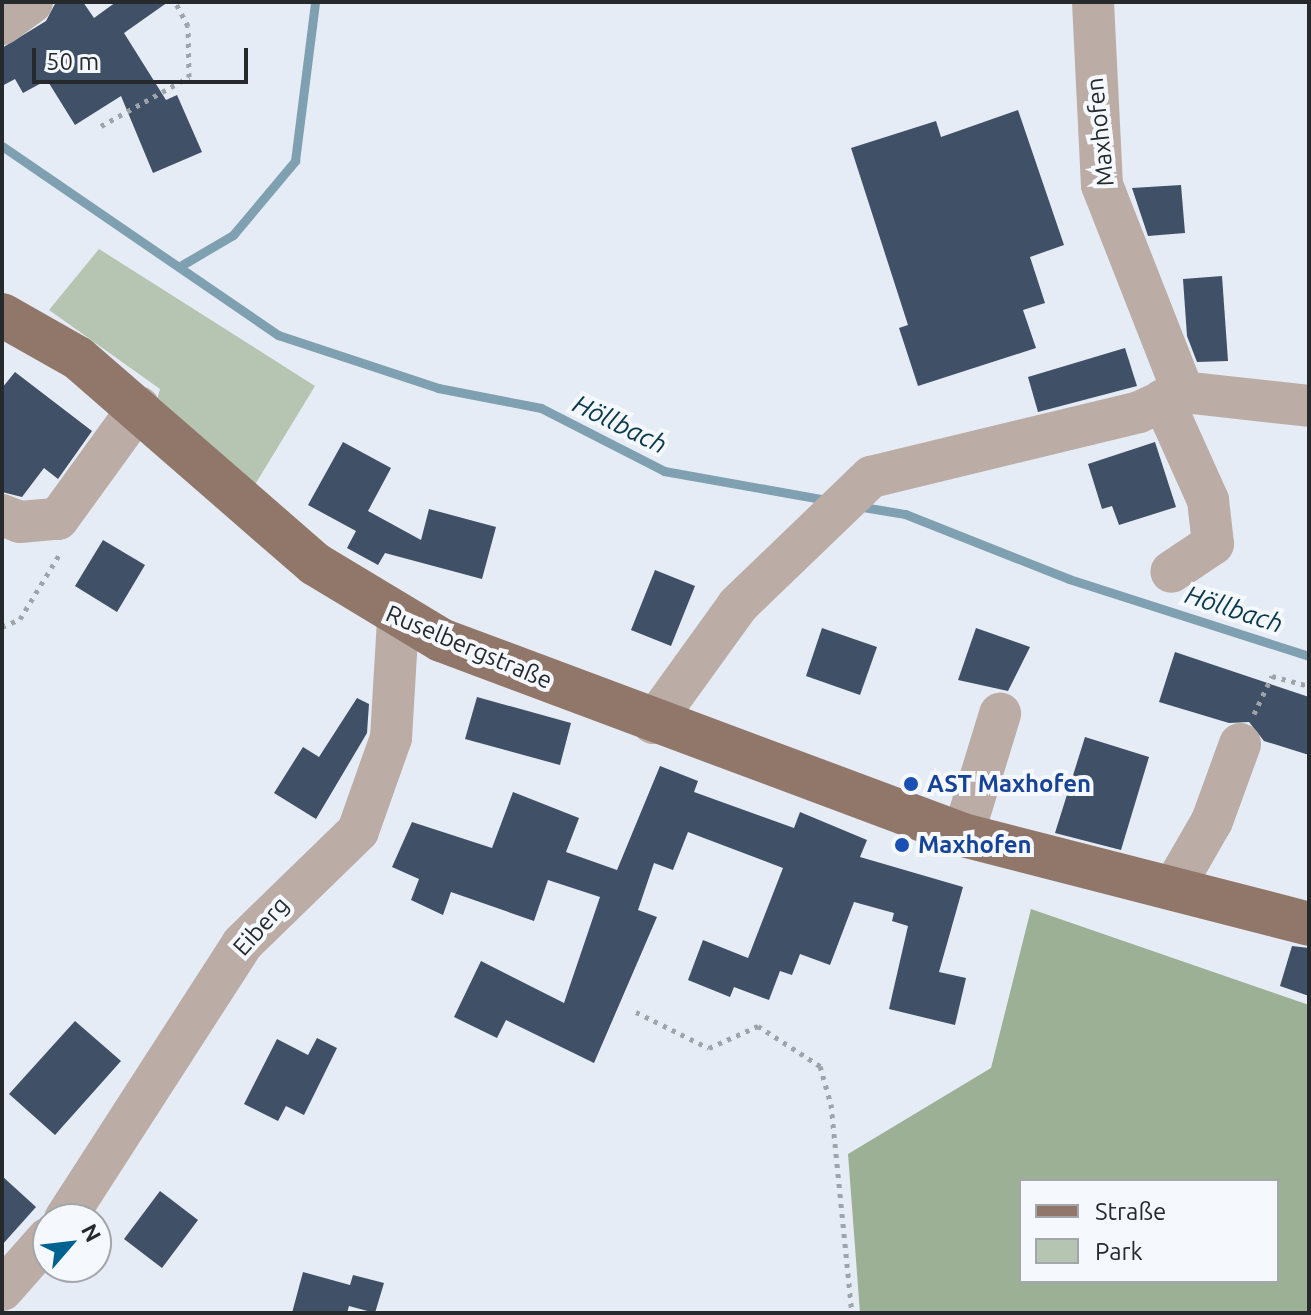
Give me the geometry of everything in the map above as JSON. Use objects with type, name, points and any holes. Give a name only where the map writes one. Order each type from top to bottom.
[{"type":"main road","name":"Ruselbergstraße","points":[[2,315],[78,358],[139,407],[315,564],[398,619],[653,723],[963,835],[1309,924]]},
{"type":"street","points":[[2,24],[32,2]]},
{"type":"street","name":"Maxhofen","points":[[1093,2],[1102,185],[1208,500],[1213,544],[1171,572]]},
{"type":"street","points":[[653,723],[738,605],[871,477],[1173,396],[1309,406]]},
{"type":"street","points":[[2,515],[20,522],[58,519],[139,407]]},
{"type":"street","name":"Eiberg","points":[[75,1203],[242,944],[358,831],[391,738],[398,619]]},
{"type":"street","points":[[963,835],[1000,714]]},
{"type":"street","points":[[1174,887],[1212,821],[1240,744]]},
{"type":"street","points":[[2,1290],[32,1256]]},
{"type":"path","points":[[101,126],[189,77],[188,26],[175,2]]},
{"type":"path","points":[[2,627],[20,619],[63,548],[58,519]]},
{"type":"path","points":[[1240,744],[1272,676],[1309,686]]},
{"type":"path","points":[[636,1012],[709,1048],[758,1026],[820,1066],[831,1104],[852,1313]]},
{"type":"green space","points":[[99,249],[315,386],[253,488],[156,403],[160,389],[49,310]]},
{"type":"green space","points":[[1031,909],[1309,1005],[1309,1313],[860,1313],[848,1154],[991,1068]]},
{"type":"building","points":[[56,2],[83,2],[94,18],[116,2],[168,2],[124,33],[166,100],[177,95],[202,152],[153,173],[121,96],[75,125],[47,80],[23,93],[15,79],[2,86],[2,48],[46,21]]},
{"type":"building","points":[[1018,110],[1064,245],[1030,257],[1045,303],[1023,310],[1036,348],[918,386],[899,328],[908,325],[851,148],[936,121],[941,137]]},
{"type":"building","points":[[1181,185],[1185,233],[1148,236],[1132,188]]},
{"type":"building","points":[[1222,276],[1228,361],[1197,362],[1187,336],[1183,279]]},
{"type":"building","points":[[1125,348],[1137,386],[1038,412],[1028,377]]},
{"type":"building","points":[[15,372],[92,431],[58,479],[44,468],[22,497],[2,492],[2,388]]},
{"type":"building","points":[[343,442],[391,468],[368,511],[421,540],[429,509],[496,527],[482,579],[385,553],[378,565],[347,548],[356,531],[308,505]]},
{"type":"building","points":[[1155,442],[1176,507],[1119,525],[1112,506],[1102,509],[1088,464]]},
{"type":"building","points":[[103,540],[145,565],[117,612],[75,586]]},
{"type":"building","points":[[655,570],[695,586],[671,646],[631,630]]},
{"type":"building","points":[[822,628],[877,647],[860,695],[806,676]]},
{"type":"building","points":[[976,628],[1030,647],[1008,691],[958,680]]},
{"type":"building","points":[[1175,652],[1309,697],[1309,755],[1264,741],[1249,722],[1229,723],[1159,702]]},
{"type":"building","points":[[477,697],[571,723],[560,765],[465,739]]},
{"type":"building","points":[[357,698],[369,704],[367,733],[316,819],[274,793],[303,747],[319,757]]},
{"type":"building","points":[[1085,737],[1149,757],[1121,850],[1055,833]]},
{"type":"building","points":[[660,766],[698,781],[694,792],[794,828],[800,812],[867,840],[860,857],[963,887],[939,972],[966,978],[955,1025],[889,1009],[908,926],[892,921],[894,913],[854,902],[830,965],[800,954],[792,975],[780,971],[769,1000],[734,987],[730,997],[688,980],[703,940],[748,958],[783,868],[688,832],[673,870],[654,863],[638,910],[657,917],[594,1063],[506,1020],[497,1038],[454,1017],[481,961],[564,1003],[600,897],[548,880],[534,921],[451,892],[443,915],[411,900],[419,879],[392,867],[412,822],[492,848],[513,792],[579,818],[566,852],[617,870]]},
{"type":"building","points":[[1292,946],[1309,948],[1309,996],[1280,986]]},
{"type":"building","points":[[75,1021],[121,1061],[55,1135],[9,1094]]},
{"type":"building","points":[[317,1038],[337,1048],[304,1115],[286,1106],[278,1121],[244,1104],[277,1039],[308,1055]]},
{"type":"building","points":[[2,1176],[32,1203],[32,1211],[2,1245]]},
{"type":"building","points":[[160,1191],[198,1220],[162,1268],[124,1239]]},
{"type":"building","points":[[303,1272],[350,1285],[353,1275],[384,1283],[375,1313],[349,1306],[347,1313],[292,1313]]},
{"type":"waterway","points":[[182,265],[233,235],[295,161],[315,2]]},
{"type":"waterway","name":"Höllbach","points":[[2,146],[278,335],[438,388],[541,408],[664,471],[827,500]]},
{"type":"waterway","name":"Höllbach","points":[[857,506],[905,514],[1069,579],[1309,656]]},
{"type":"place","name":"AST Maxhofen","points":[[911,784]]},
{"type":"place","name":"Maxhofen","points":[[902,845]]}]
